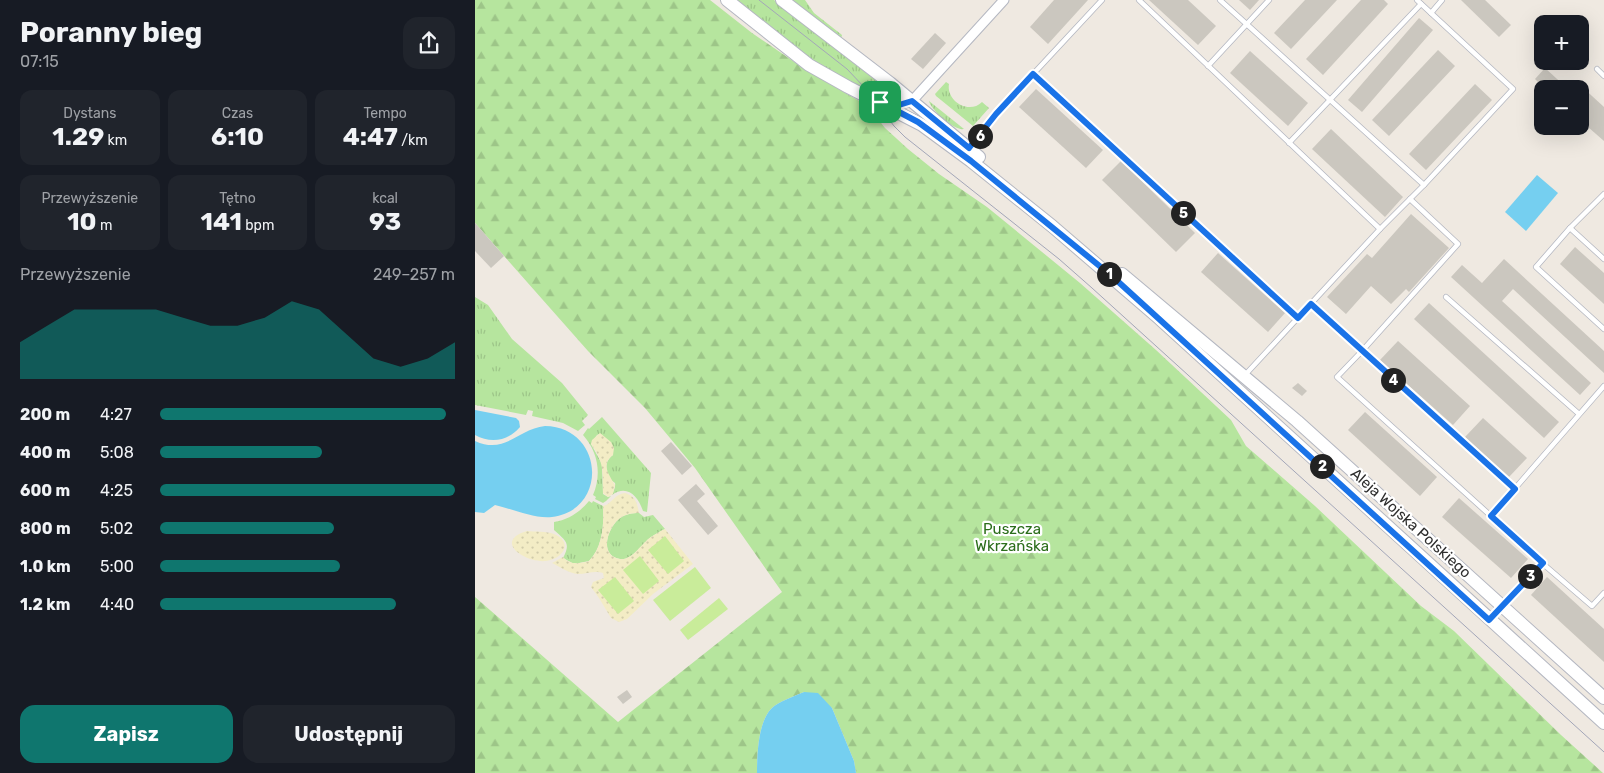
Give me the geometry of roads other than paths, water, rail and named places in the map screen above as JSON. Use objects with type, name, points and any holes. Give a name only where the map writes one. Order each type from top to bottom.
[{"type":"main road","name":"Aleja Wojska Polskiego","points":[[727,0],[817,70],[922,125],[966,152],[1297,421],[1604,698]]},
{"type":"main road","name":"Aleja Wojska Polskiego","points":[[782,0],[912,101],[966,152],[1113,277],[1604,723]]},
{"type":"street","points":[[912,101],[1003,0]]},
{"type":"street","name":"Aleja Wojska Polskiego","points":[[880,102],[899,105],[912,101],[915,113],[922,125]]},
{"type":"street","points":[[1234,386],[1244,376]]},
{"type":"street","points":[[1285,434],[1297,421]]},
{"type":"street","points":[[1489,620],[1503,606]]},
{"type":"lane","points":[[966,152],[996,114],[1102,0]]},
{"type":"lane","points":[[1139,0],[1380,228]]},
{"type":"lane","points":[[1220,0],[1424,185]]},
{"type":"lane","points":[[1208,66],[1269,0]]},
{"type":"lane","points":[[1431,13],[1442,0]]},
{"type":"lane","points":[[1244,376],[1380,228],[1424,185],[1513,89],[1419,2],[1289,143]]},
{"type":"lane","points":[[1597,69],[1604,76]]},
{"type":"lane","points":[[1033,74],[1298,318]]},
{"type":"lane","points":[[1604,194],[1570,228],[1536,267],[1604,329]]},
{"type":"lane","points":[[1410,199],[1459,244],[1337,377],[1542,564],[1592,606],[1604,593]]},
{"type":"lane","points":[[1570,228],[1604,259]]},
{"type":"lane","points":[[1446,297],[1579,414]]},
{"type":"lane","points":[[1311,304],[1515,489]]},
{"type":"lane","points":[[1491,516],[1604,386]]},
{"type":"lane","points":[[1503,606],[1542,564]]},
{"type":"water","points":[[1537,175],[1558,193],[1526,231],[1505,212]]},
{"type":"water","points":[[475,410],[516,418],[519,421],[520,427],[515,432],[499,440],[481,438],[475,435]]},
{"type":"water","points":[[545,426],[565,430],[579,440],[588,453],[592,469],[590,485],[583,500],[570,511],[552,517],[531,515],[495,505],[484,513],[475,512],[475,441],[495,445],[511,440],[535,428]]},
{"type":"water","points":[[804,692],[818,693],[832,708],[854,761],[856,773],[757,773],[759,739],[767,714],[778,704]]},
{"type":"tram line","points":[[759,0],[847,69],[905,137],[1059,259],[1092,288],[1604,752]]},
{"type":"park label","name":"Puszcza Wkrzańska","points":[[1012,538]]}]
